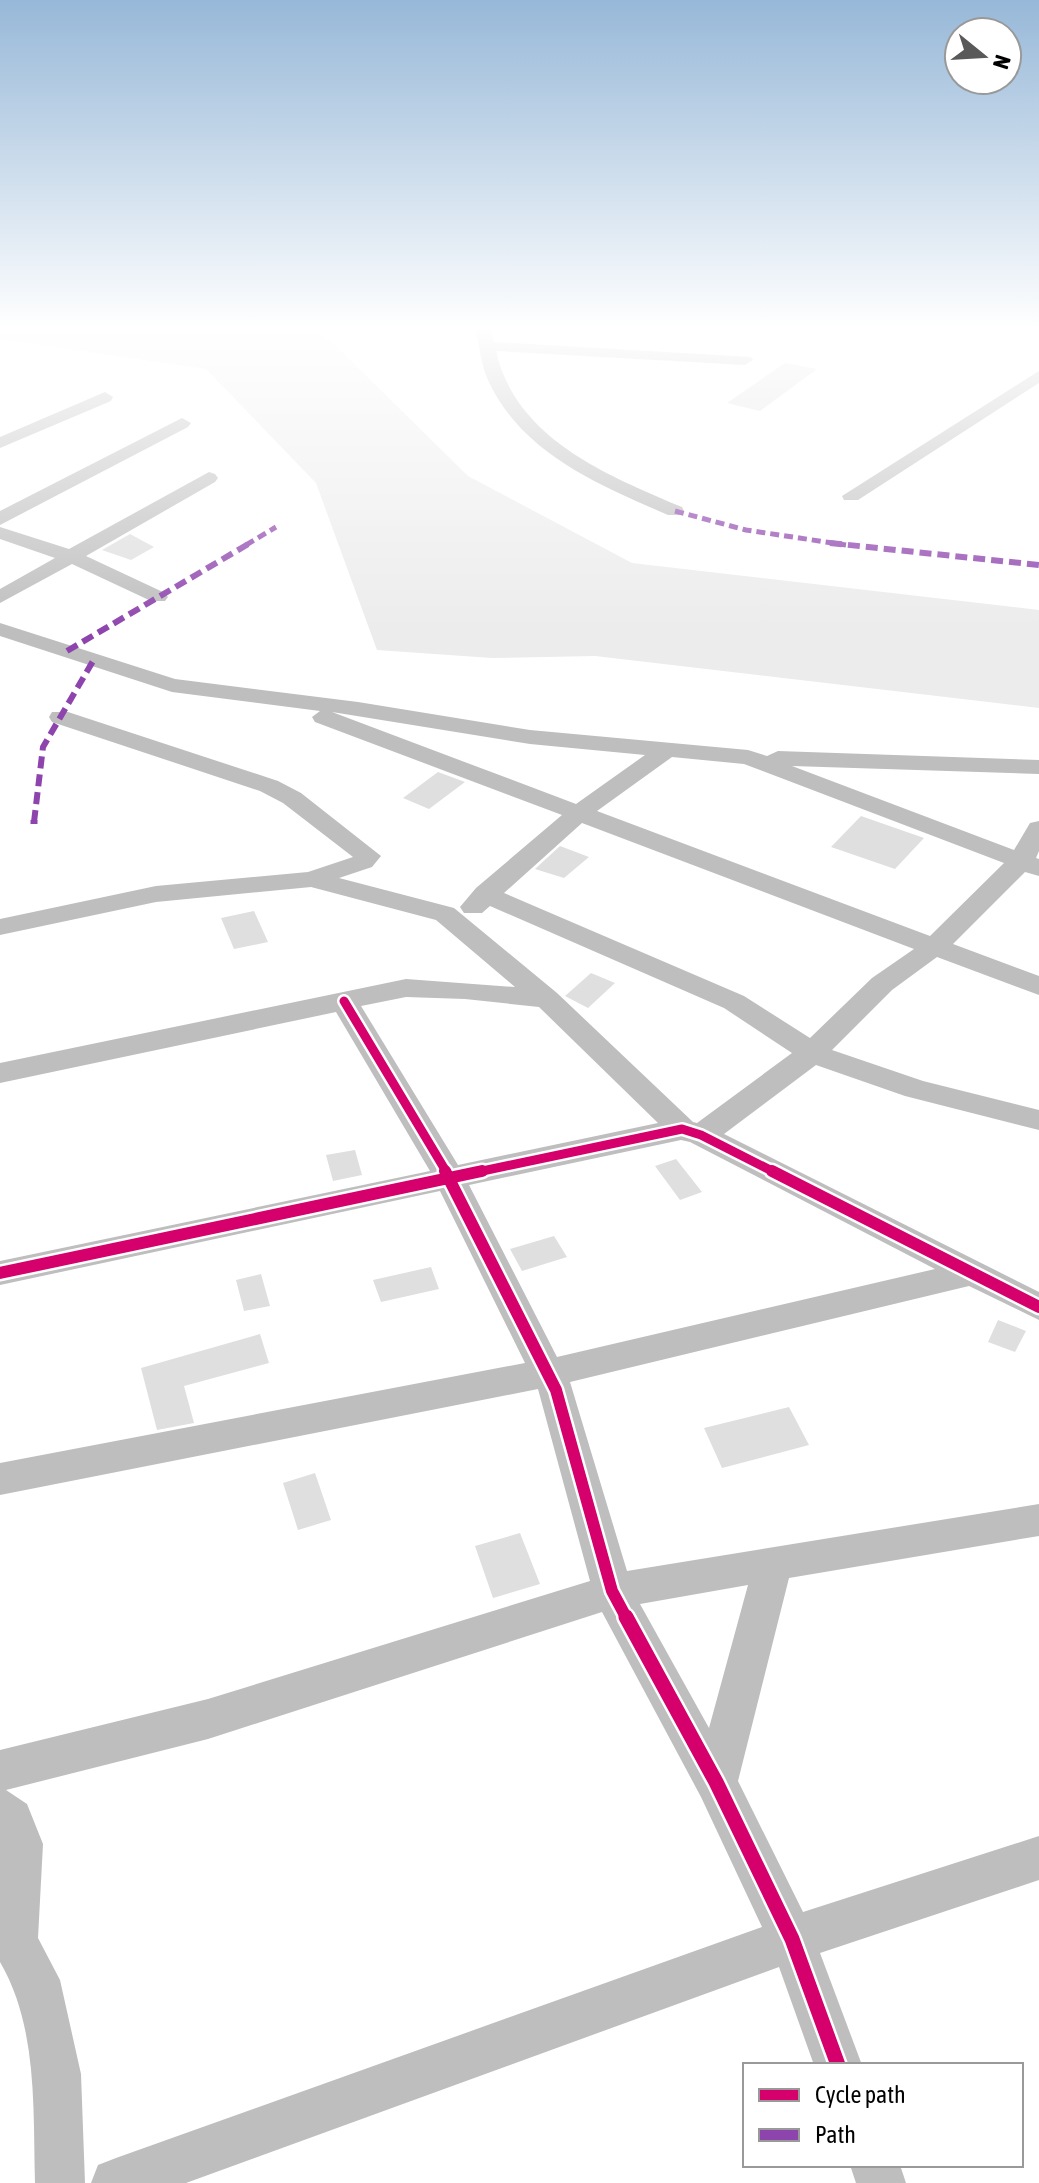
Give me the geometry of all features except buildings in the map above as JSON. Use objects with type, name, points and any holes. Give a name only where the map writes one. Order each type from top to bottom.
[{"type":"street","points":[[0,443],[37,427]]},
{"type":"street","points":[[0,519],[175,427]]},
{"type":"street","points":[[531,427],[551,447],[619,487],[675,511]]},
{"type":"street","points":[[851,496],[959,427]]},
{"type":"street","points":[[0,597],[209,478]]},
{"type":"street","points":[[0,533],[72,557],[158,597]]},
{"type":"street","points":[[0,629],[172,685],[530,737],[748,757],[1039,767]]},
{"type":"street","points":[[276,700],[1039,986]]},
{"type":"street","points":[[0,927],[156,894],[311,879],[363,862],[368,856],[292,798],[269,786],[60,717]]},
{"type":"street","points":[[459,923],[485,894],[579,813],[667,750]]},
{"type":"street","points":[[748,757],[1030,865]]},
{"type":"street","points":[[0,1273],[691,1132],[812,1053],[882,984],[934,947],[1030,865],[1039,828]]},
{"type":"street","points":[[311,879],[445,914],[547,999],[691,1132],[1039,1307]]},
{"type":"street","points":[[485,894],[734,1002],[812,1053],[916,1089],[1039,1120]]},
{"type":"street","points":[[0,1073],[406,988],[465,990],[547,999]]},
{"type":"street","points":[[344,1001],[450,1179],[556,1390],[612,1591],[716,1782],[792,1939],[837,2063]]},
{"type":"street","points":[[0,1479],[547,1373],[971,1273]]},
{"type":"street","points":[[0,1771],[208,1719],[612,1591],[1039,1520]]},
{"type":"street","points":[[716,1782],[773,1564]]},
{"type":"street","points":[[0,1809],[12,1819],[21,1844],[15,1943],[37,1980],[57,2074],[60,2183]]},
{"type":"street","points":[[116,2183],[792,1939],[1039,1858]]},
{"type":"shaded area","points":[[262,427],[418,427],[468,476],[632,563],[1039,610],[1039,708],[595,656],[492,658],[377,650],[316,483]]},
{"type":"marked path","points":[[675,511],[746,530],[839,544],[1039,565]]},
{"type":"marked path","points":[[67,651],[276,527]]},
{"type":"marked path","points":[[34,824],[43,747],[93,661]]},
{"type":"cycle path","points":[[344,1001],[450,1179],[556,1390],[612,1591],[716,1782],[792,1939],[837,2063]]},
{"type":"cycle path","points":[[0,1273],[682,1129],[701,1135],[1039,1307]]}]
